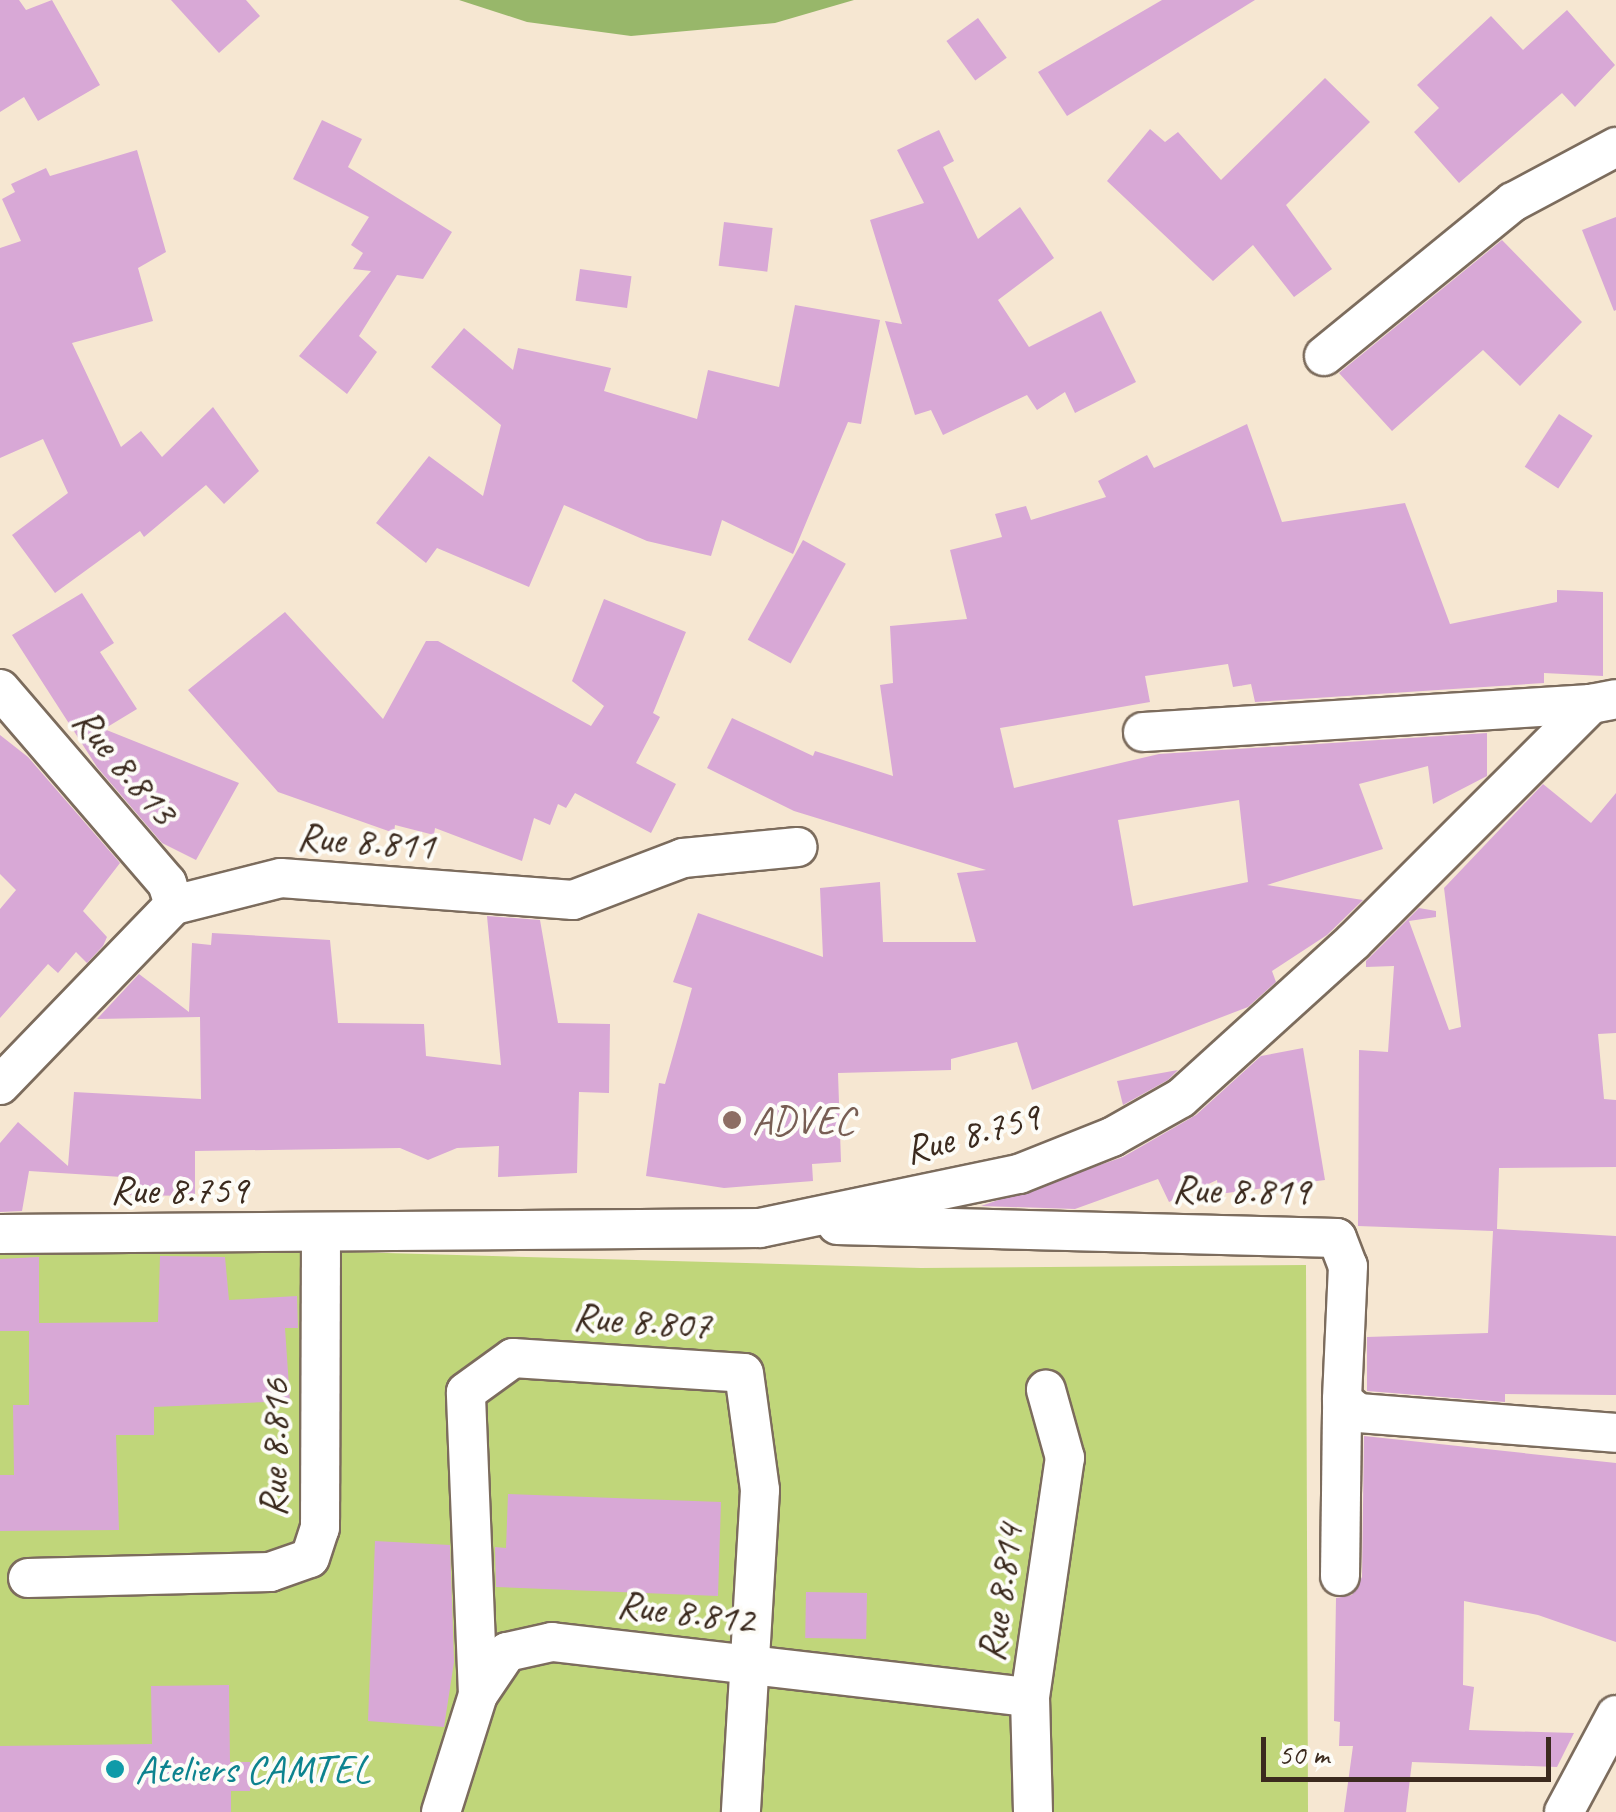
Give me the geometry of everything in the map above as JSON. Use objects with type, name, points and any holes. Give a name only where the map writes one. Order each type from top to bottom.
[{"type":"street","points":[[1324,356],[1513,202],[1616,147]]},
{"type":"street","name":"Rue 8.813","points":[[0,689],[166,882],[174,906]]},
{"type":"street","points":[[1143,732],[1604,702]]},
{"type":"street","name":"Rue 8.759","points":[[0,1234],[321,1235],[760,1228],[1019,1174],[1112,1137],[1181,1098],[1310,982],[1604,702]]},
{"type":"street","name":"Rue 8.811","points":[[174,906],[281,878],[573,900],[684,858],[798,848]]},
{"type":"street","points":[[0,1085],[174,906]]},
{"type":"street","name":"Rue 8.819","points":[[760,1228],[1336,1238],[1348,1266],[1342,1400]]},
{"type":"street","name":"Rue 8.816","points":[[28,1578],[270,1572],[310,1558],[320,1528],[321,1235]]},
{"type":"street","name":"Rue 8.807","points":[[478,1694],[466,1392],[512,1358],[744,1373],[760,1490],[741,1812]]},
{"type":"street","name":"Rue 8.814","points":[[1032,1812],[1030,1698],[1065,1458],[1046,1390]]},
{"type":"street","points":[[1340,1576],[1342,1400],[1378,1417],[1616,1433]]},
{"type":"street","name":"Rue 8.812","points":[[441,1812],[478,1694],[508,1652],[552,1642],[1030,1698]]},
{"type":"street","points":[[1564,1812],[1616,1715]]},
{"type":"green space","points":[[459,0],[854,0],[775,23],[631,36],[527,22]]},
{"type":"green space","points":[[102,1245],[921,1268],[1306,1265],[1308,1812],[0,1812],[0,1249]]},
{"type":"building","points":[[0,0],[19,0],[26,10],[52,0],[100,85],[38,121],[24,97],[0,112]]},
{"type":"building","points":[[171,0],[246,0],[260,16],[219,53]]},
{"type":"building","points":[[1162,0],[1255,0],[1067,116],[1038,72]]},
{"type":"building","points":[[1567,10],[1615,65],[1575,107],[1562,93],[1459,183],[1414,132],[1439,108],[1417,85],[1491,16],[1523,50]]},
{"type":"building","points":[[978,18],[1007,58],[975,81],[946,41]]},
{"type":"building","points":[[1325,78],[1370,122],[1286,205],[1332,269],[1294,297],[1253,245],[1213,281],[1107,181],[1150,129],[1165,142],[1178,132],[1221,180]]},
{"type":"building","points":[[322,120],[362,139],[348,167],[452,232],[423,279],[397,275],[359,336],[377,352],[347,394],[299,356],[371,271],[353,269],[363,253],[351,245],[369,217],[293,179]]},
{"type":"building","points":[[939,130],[954,161],[943,167],[978,239],[1020,207],[1054,258],[998,300],[1029,347],[1101,311],[1136,382],[1075,413],[1065,392],[1037,410],[1027,395],[943,435],[931,410],[915,415],[885,321],[902,324],[870,220],[924,203],[897,150]]},
{"type":"building","points":[[137,150],[166,252],[138,268],[153,321],[72,343],[121,447],[141,431],[162,457],[213,407],[259,471],[224,504],[206,485],[144,537],[140,531],[55,593],[12,535],[68,493],[43,439],[0,458],[0,248],[21,241],[2,199],[15,192],[11,184],[46,168],[50,176]]},
{"type":"building","points":[[1616,217],[1616,310],[1614,311],[1582,230]]},
{"type":"building","points":[[724,222],[773,228],[767,272],[719,266]]},
{"type":"building","points":[[1502,240],[1582,322],[1520,386],[1483,350],[1392,431],[1339,373]]},
{"type":"building","points":[[580,269],[631,276],[627,308],[576,301]]},
{"type":"building","points":[[795,305],[880,320],[861,424],[848,422],[793,554],[722,520],[711,556],[647,541],[564,505],[529,587],[437,548],[426,563],[376,523],[429,456],[483,496],[501,425],[431,367],[464,328],[513,370],[518,348],[611,368],[604,391],[697,419],[708,370],[779,387]]},
{"type":"building","points":[[1559,414],[1593,436],[1558,489],[1525,467]]},
{"type":"building","points":[[1247,424],[1282,522],[1405,503],[1450,624],[1557,602],[1557,590],[1603,592],[1603,676],[1544,673],[1544,683],[1255,702],[1251,684],[1233,687],[1228,664],[1145,676],[1150,702],[1000,728],[1014,788],[1159,754],[1487,733],[1487,776],[1433,804],[1428,766],[1359,784],[1383,849],[1267,885],[1363,900],[1327,935],[1272,971],[1276,982],[1248,1007],[1032,1090],[1017,1042],[951,1059],[951,1070],[838,1073],[841,1162],[812,1164],[813,1181],[724,1188],[646,1176],[659,1083],[665,1084],[692,988],[673,982],[698,913],[823,957],[820,888],[880,882],[883,942],[976,942],[957,873],[986,870],[794,811],[707,768],[732,718],[813,756],[815,751],[893,776],[880,685],[893,683],[890,626],[967,619],[950,550],[1002,537],[995,514],[1026,506],[1031,520],[1106,497],[1098,481],[1147,455],[1154,468]],"holes":[[[1239,800],[1248,882],[1133,906],[1118,820]]]},
{"type":"building","points":[[803,540],[846,564],[791,663],[748,640]]},
{"type":"building","points":[[82,593],[114,643],[100,652],[137,709],[104,729],[239,783],[196,860],[162,843],[97,767],[12,635]]},
{"type":"building","points":[[604,599],[686,632],[653,713],[660,717],[636,763],[676,784],[651,833],[575,793],[566,808],[558,804],[550,825],[534,818],[522,861],[435,828],[434,835],[395,825],[394,833],[278,792],[188,690],[285,612],[383,719],[426,641],[438,641],[591,726],[604,706],[572,681]]},
{"type":"building","points":[[0,735],[28,757],[120,863],[83,911],[107,937],[103,946],[87,963],[76,952],[58,973],[48,964],[0,1018],[0,909],[16,890],[0,874]]},
{"type":"building","points":[[1543,784],[1591,823],[1616,793],[1616,1033],[1598,1034],[1604,1099],[1616,1100],[1616,1167],[1499,1168],[1497,1229],[1616,1236],[1616,1395],[1505,1394],[1505,1402],[1367,1391],[1367,1337],[1488,1333],[1493,1231],[1358,1226],[1359,1050],[1388,1052],[1394,966],[1366,967],[1366,961],[1419,908],[1436,911],[1436,917],[1409,921],[1449,1030],[1461,1027],[1444,888]]},
{"type":"building","points":[[487,916],[540,920],[558,1023],[610,1024],[609,1093],[579,1092],[577,1173],[498,1177],[499,1146],[457,1148],[428,1160],[400,1148],[195,1151],[195,1196],[123,1195],[122,1177],[29,1171],[22,1211],[0,1212],[0,1143],[18,1122],[68,1166],[74,1092],[201,1099],[200,1017],[97,1019],[139,974],[189,1012],[192,943],[211,945],[212,933],[330,940],[338,1023],[424,1024],[426,1056],[501,1065]]},
{"type":"building","points":[[1303,1048],[1325,1180],[1219,1194],[1217,1180],[1169,1202],[1158,1179],[1075,1209],[981,1206],[1123,1157],[1196,1115],[1261,1056]]},
{"type":"building","points":[[1178,1070],[1168,1080],[1123,1105],[1117,1081]]},
{"type":"building","points":[[160,1256],[225,1257],[229,1300],[297,1296],[298,1328],[285,1328],[290,1401],[154,1407],[154,1435],[116,1435],[119,1530],[0,1531],[0,1475],[14,1475],[13,1405],[29,1405],[29,1331],[0,1331],[0,1259],[39,1257],[39,1323],[158,1322]]},
{"type":"building","points":[[1364,1436],[1616,1463],[1616,1642],[1538,1615],[1464,1601],[1463,1685],[1474,1687],[1469,1730],[1574,1733],[1557,1767],[1412,1762],[1406,1812],[1344,1812],[1353,1746],[1339,1746],[1340,1722],[1334,1721],[1336,1598],[1352,1595],[1362,1577]]},
{"type":"building","points":[[508,1494],[721,1502],[718,1596],[496,1587],[495,1547],[506,1548]]},
{"type":"building","points":[[375,1541],[450,1545],[454,1662],[444,1727],[368,1721]]},
{"type":"building","points":[[806,1592],[867,1593],[866,1639],[805,1638]]},
{"type":"building","name":"Ateliers CAMTEL","points":[[229,1685],[230,1762],[250,1762],[250,1791],[231,1791],[231,1812],[0,1812],[0,1746],[152,1744],[151,1686]]},
{"type":"place","name":"ADVEC","points":[[732,1120]]},
{"type":"place","name":"Ateliers CAMTEL","points":[[115,1769]]}]
